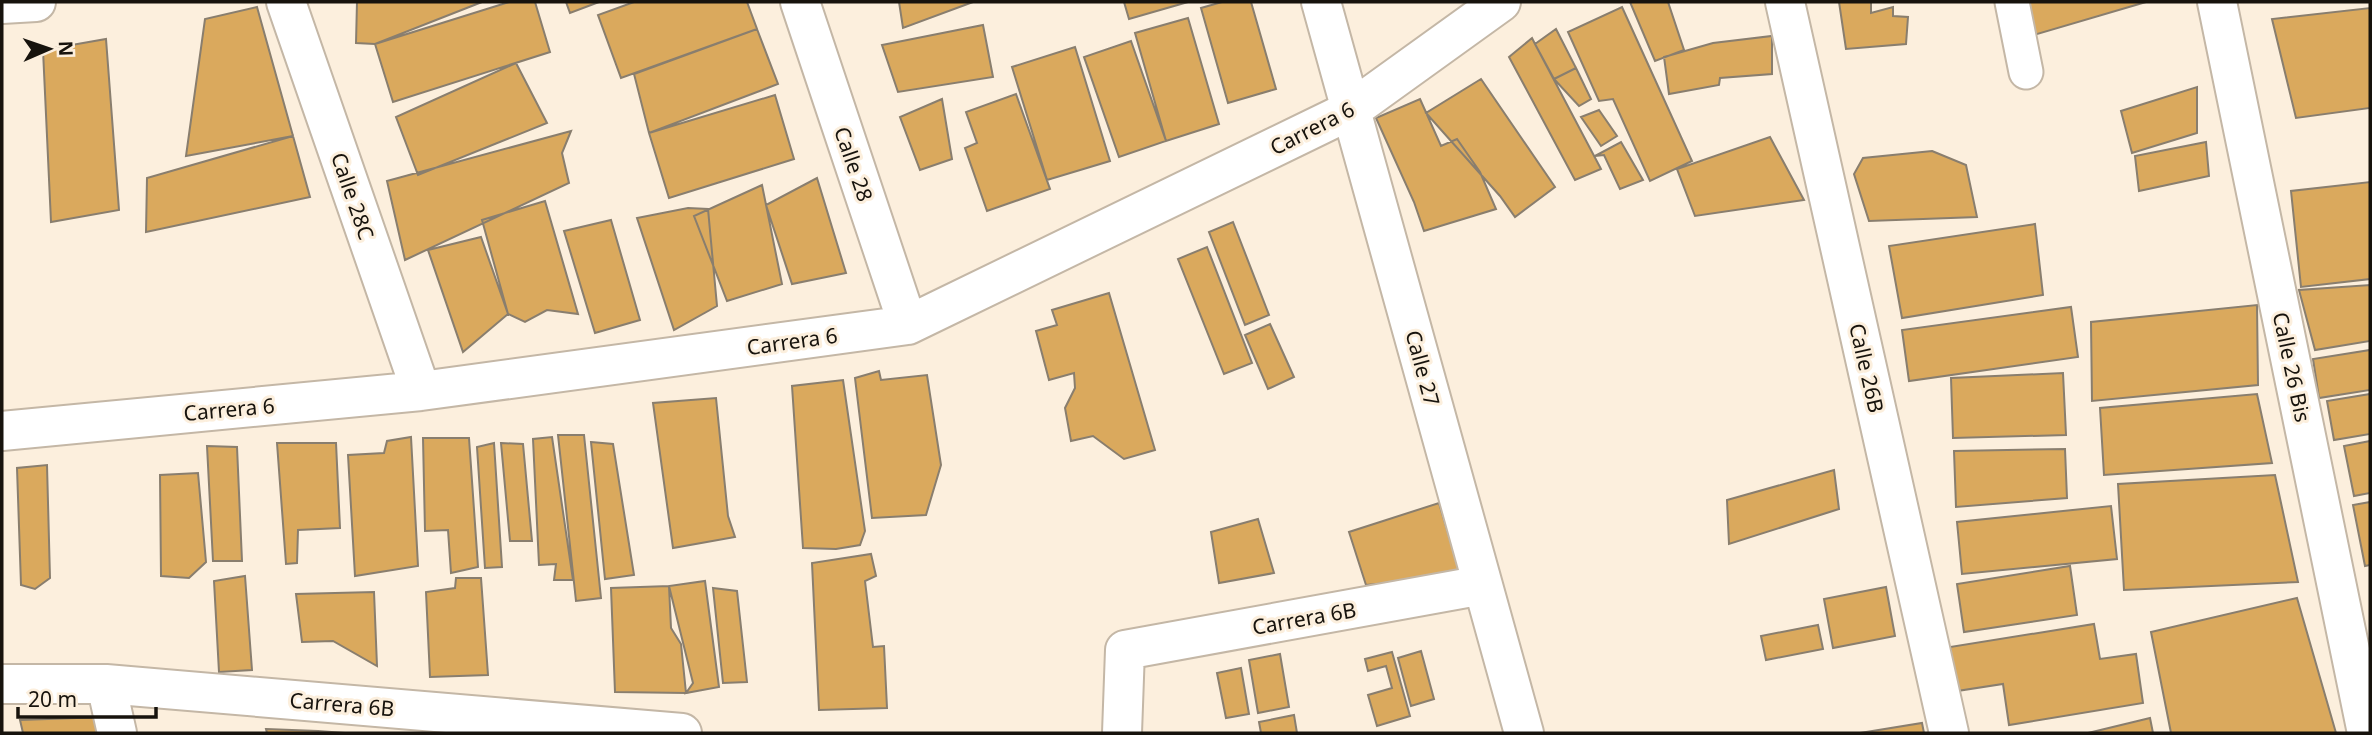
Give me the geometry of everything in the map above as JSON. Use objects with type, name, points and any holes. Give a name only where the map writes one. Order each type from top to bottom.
[{"type":"street","points":[[2,4],[36,2]]},
{"type":"street","name":"Calle 28C","points":[[286,2],[421,391]]},
{"type":"street","name":"Calle 28","points":[[800,2],[908,325]]},
{"type":"street","name":"Calle 27","points":[[1321,2],[1524,733]]},
{"type":"street","name":"Carrera 6","points":[[2,431],[421,391],[908,325],[1351,110],[1501,2]]},
{"type":"street","name":"Calle 26B","points":[[1785,2],[1949,733]]},
{"type":"street","points":[[2012,2],[2026,72]]},
{"type":"street","name":"Calle 26 Bis","points":[[2217,2],[2356,608],[2367,733]]},
{"type":"street","name":"Carrera 6B","points":[[1122,733],[1125,650],[1483,585]]},
{"type":"street","name":"Carrera 6B","points":[[2,684],[106,684],[399,721],[682,733]]},
{"type":"street","points":[[106,684],[117,733]]},
{"type":"building","points":[[357,2],[482,2],[375,44],[356,43]]},
{"type":"building","points":[[509,2],[535,2],[550,52],[393,102],[375,44]]},
{"type":"building","points":[[566,2],[599,2],[570,13]]},
{"type":"building","points":[[634,2],[747,2],[757,29],[621,78],[598,15]]},
{"type":"building","points":[[899,2],[973,2],[903,28]]},
{"type":"building","points":[[1124,2],[1188,2],[1129,19]]},
{"type":"building","points":[[1222,2],[1251,2],[1276,89],[1228,103],[1201,8]]},
{"type":"building","points":[[1630,2],[1668,2],[1684,50],[1655,61]]},
{"type":"building","points":[[1839,2],[1871,2],[1871,13],[1893,7],[1893,16],[1908,17],[1906,44],[1846,49]]},
{"type":"building","points":[[2022,2],[2146,2],[2027,37]]},
{"type":"building","points":[[257,7],[293,136],[186,156],[205,19]]},
{"type":"building","points":[[1622,7],[1692,161],[1650,181],[1613,99],[1599,101],[1568,32]]},
{"type":"building","points":[[2370,8],[2370,108],[2296,118],[2272,19]]},
{"type":"building","points":[[1188,18],[1219,124],[1166,141],[1135,33]]},
{"type":"building","points":[[983,25],[993,77],[898,92],[882,45]]},
{"type":"building","points":[[757,29],[778,84],[649,133],[634,74]]},
{"type":"building","points":[[1556,29],[1576,68],[1554,79],[1535,44]]},
{"type":"building","points":[[1772,36],[1772,74],[1720,78],[1719,85],[1669,94],[1664,57],[1713,43]]},
{"type":"building","points":[[1532,38],[1601,169],[1575,180],[1509,57]]},
{"type":"building","points":[[106,39],[119,210],[51,222],[43,50]]},
{"type":"building","points":[[1131,41],[1166,141],[1119,157],[1084,57]]},
{"type":"building","points":[[1075,47],[1110,161],[1047,180],[1012,67]]},
{"type":"building","points":[[516,63],[547,123],[418,175],[396,117]]},
{"type":"building","points":[[1576,68],[1591,99],[1579,106],[1554,79]]},
{"type":"building","points":[[1481,79],[1555,187],[1515,217],[1500,196],[1426,113]]},
{"type":"building","points":[[2197,87],[2197,133],[2132,153],[2121,111]]},
{"type":"building","points":[[1016,94],[1050,189],[987,211],[965,148],[977,143],[966,112]]},
{"type":"building","points":[[775,95],[794,159],[669,198],[649,133]]},
{"type":"building","points":[[942,99],[952,159],[920,170],[900,117]]},
{"type":"building","points":[[1420,99],[1441,146],[1457,139],[1480,172],[1496,209],[1424,231],[1414,202],[1376,118]]},
{"type":"building","points":[[1599,110],[1617,136],[1601,146],[1581,117]]},
{"type":"building","points":[[571,131],[562,153],[569,183],[405,260],[387,181]]},
{"type":"building","points":[[293,136],[310,197],[146,232],[147,178]]},
{"type":"building","points":[[1770,137],[1804,200],[1695,216],[1677,169]]},
{"type":"building","points":[[1621,142],[1643,180],[1620,189],[1604,155],[1595,156]]},
{"type":"building","points":[[2206,142],[2209,176],[2139,191],[2135,156]]},
{"type":"building","points":[[1932,151],[1966,165],[1977,217],[1869,221],[1854,174],[1863,158]]},
{"type":"building","points":[[817,178],[846,273],[792,284],[766,205]]},
{"type":"building","points":[[2370,182],[2370,279],[2301,287],[2291,191]]},
{"type":"building","points":[[762,185],[782,284],[727,301],[694,216]]},
{"type":"building","points":[[545,201],[578,314],[547,310],[525,322],[508,314],[482,220]]},
{"type":"building","points":[[688,208],[708,209],[717,306],[674,330],[637,218]]},
{"type":"building","points":[[611,220],[640,320],[595,333],[564,231]]},
{"type":"building","points":[[1233,222],[1269,315],[1245,325],[1209,232]]},
{"type":"building","points":[[2035,224],[2043,295],[1902,318],[1889,246]]},
{"type":"building","points":[[481,237],[508,314],[463,352],[428,250]]},
{"type":"building","points":[[1207,247],[1252,363],[1224,374],[1178,259]]},
{"type":"building","points":[[2370,285],[2370,341],[2315,350],[2299,290]]},
{"type":"building","points":[[1109,293],[1155,450],[1124,459],[1093,436],[1071,441],[1065,408],[1075,388],[1074,373],[1049,380],[1036,331],[1057,325],[1052,310]]},
{"type":"building","points":[[2257,305],[2258,385],[2092,401],[2091,322]]},
{"type":"building","points":[[2071,307],[2078,357],[1909,381],[1902,330]]},
{"type":"building","points":[[1270,324],[1294,377],[1268,389],[1245,335]]},
{"type":"building","points":[[2370,350],[2370,390],[2319,398],[2313,359]]},
{"type":"building","points":[[879,371],[881,380],[927,375],[941,465],[926,515],[872,518],[855,378]]},
{"type":"building","points":[[2063,373],[2066,435],[1953,438],[1951,378]]},
{"type":"building","points":[[843,380],[865,531],[860,545],[836,549],[803,548],[792,386]]},
{"type":"building","points":[[2257,394],[2272,463],[2104,475],[2100,408]]},
{"type":"building","points":[[2370,394],[2370,434],[2334,440],[2327,401]]},
{"type":"building","points":[[716,398],[728,516],[735,537],[673,548],[653,403]]},
{"type":"building","points":[[558,435],[584,435],[601,598],[576,601]]},
{"type":"building","points":[[411,437],[418,566],[355,576],[348,455],[384,453],[387,441]]},
{"type":"building","points":[[552,437],[573,580],[554,580],[556,564],[539,565],[533,439]]},
{"type":"building","points":[[423,438],[469,438],[478,567],[451,573],[448,530],[425,531]]},
{"type":"building","points":[[2370,441],[2370,493],[2354,496],[2344,446]]},
{"type":"building","points":[[591,442],[613,444],[634,575],[605,579]]},
{"type":"building","points":[[277,443],[336,443],[340,528],[298,530],[297,563],[286,564]]},
{"type":"building","points":[[494,443],[502,567],[485,568],[477,447]]},
{"type":"building","points":[[501,443],[523,444],[532,541],[510,541]]},
{"type":"building","points":[[207,446],[237,447],[242,561],[213,561]]},
{"type":"building","points":[[2065,449],[2067,498],[1956,507],[1954,451]]},
{"type":"building","points":[[47,465],[50,578],[35,589],[21,585],[17,468]]},
{"type":"building","points":[[1834,470],[1839,509],[1729,544],[1727,500]]},
{"type":"building","points":[[198,473],[206,562],[189,578],[161,576],[160,475]]},
{"type":"building","points":[[2275,475],[2298,582],[2124,590],[2118,484]]},
{"type":"building","points":[[2370,502],[2370,565],[2365,566],[2353,505]]},
{"type":"building","points":[[1439,503],[1461,576],[1366,585],[1349,532]]},
{"type":"building","points":[[2111,506],[2117,559],[1962,574],[1957,522]]},
{"type":"building","points":[[1258,519],[1274,573],[1219,583],[1211,532]]},
{"type":"building","points":[[871,554],[876,576],[865,581],[873,647],[884,646],[887,708],[819,710],[812,563]]},
{"type":"building","points":[[2070,566],[2077,615],[1964,632],[1957,584]]},
{"type":"building","points":[[245,576],[252,670],[219,672],[214,581]]},
{"type":"building","points":[[456,578],[481,578],[488,675],[430,677],[426,592],[455,588]]},
{"type":"building","points":[[705,581],[719,687],[686,693],[693,683],[669,586]]},
{"type":"building","points":[[669,586],[671,628],[681,644],[686,693],[615,692],[611,588]]},
{"type":"building","points":[[1886,587],[1895,636],[1833,648],[1824,599]]},
{"type":"building","points":[[713,588],[737,591],[747,682],[723,683]]},
{"type":"building","points":[[374,592],[377,666],[333,641],[302,642],[296,594]]},
{"type":"building","points":[[2297,598],[2336,733],[2171,733],[2151,632]]},
{"type":"building","points":[[2094,624],[2100,659],[2136,654],[2143,703],[2009,725],[2003,684],[1957,691],[1950,647]]},
{"type":"building","points":[[1818,625],[1823,649],[1766,660],[1761,636]]},
{"type":"building","points":[[1421,651],[1434,699],[1411,706],[1398,658]]},
{"type":"building","points":[[1392,652],[1410,716],[1377,726],[1368,695],[1392,688],[1386,666],[1368,671],[1365,659]]},
{"type":"building","points":[[1280,654],[1289,707],[1258,713],[1249,660]]},
{"type":"building","points":[[1241,668],[1249,714],[1226,718],[1217,673]]},
{"type":"building","points":[[1294,715],[1297,733],[1261,733],[1259,722]]},
{"type":"building","points":[[105,717],[108,733],[23,733],[20,720]]},
{"type":"building","points":[[2150,718],[2153,733],[2088,733]]},
{"type":"building","points":[[1922,723],[1924,733],[1860,733]]},
{"type":"building","points":[[266,729],[318,731],[345,733],[267,733]]}]
